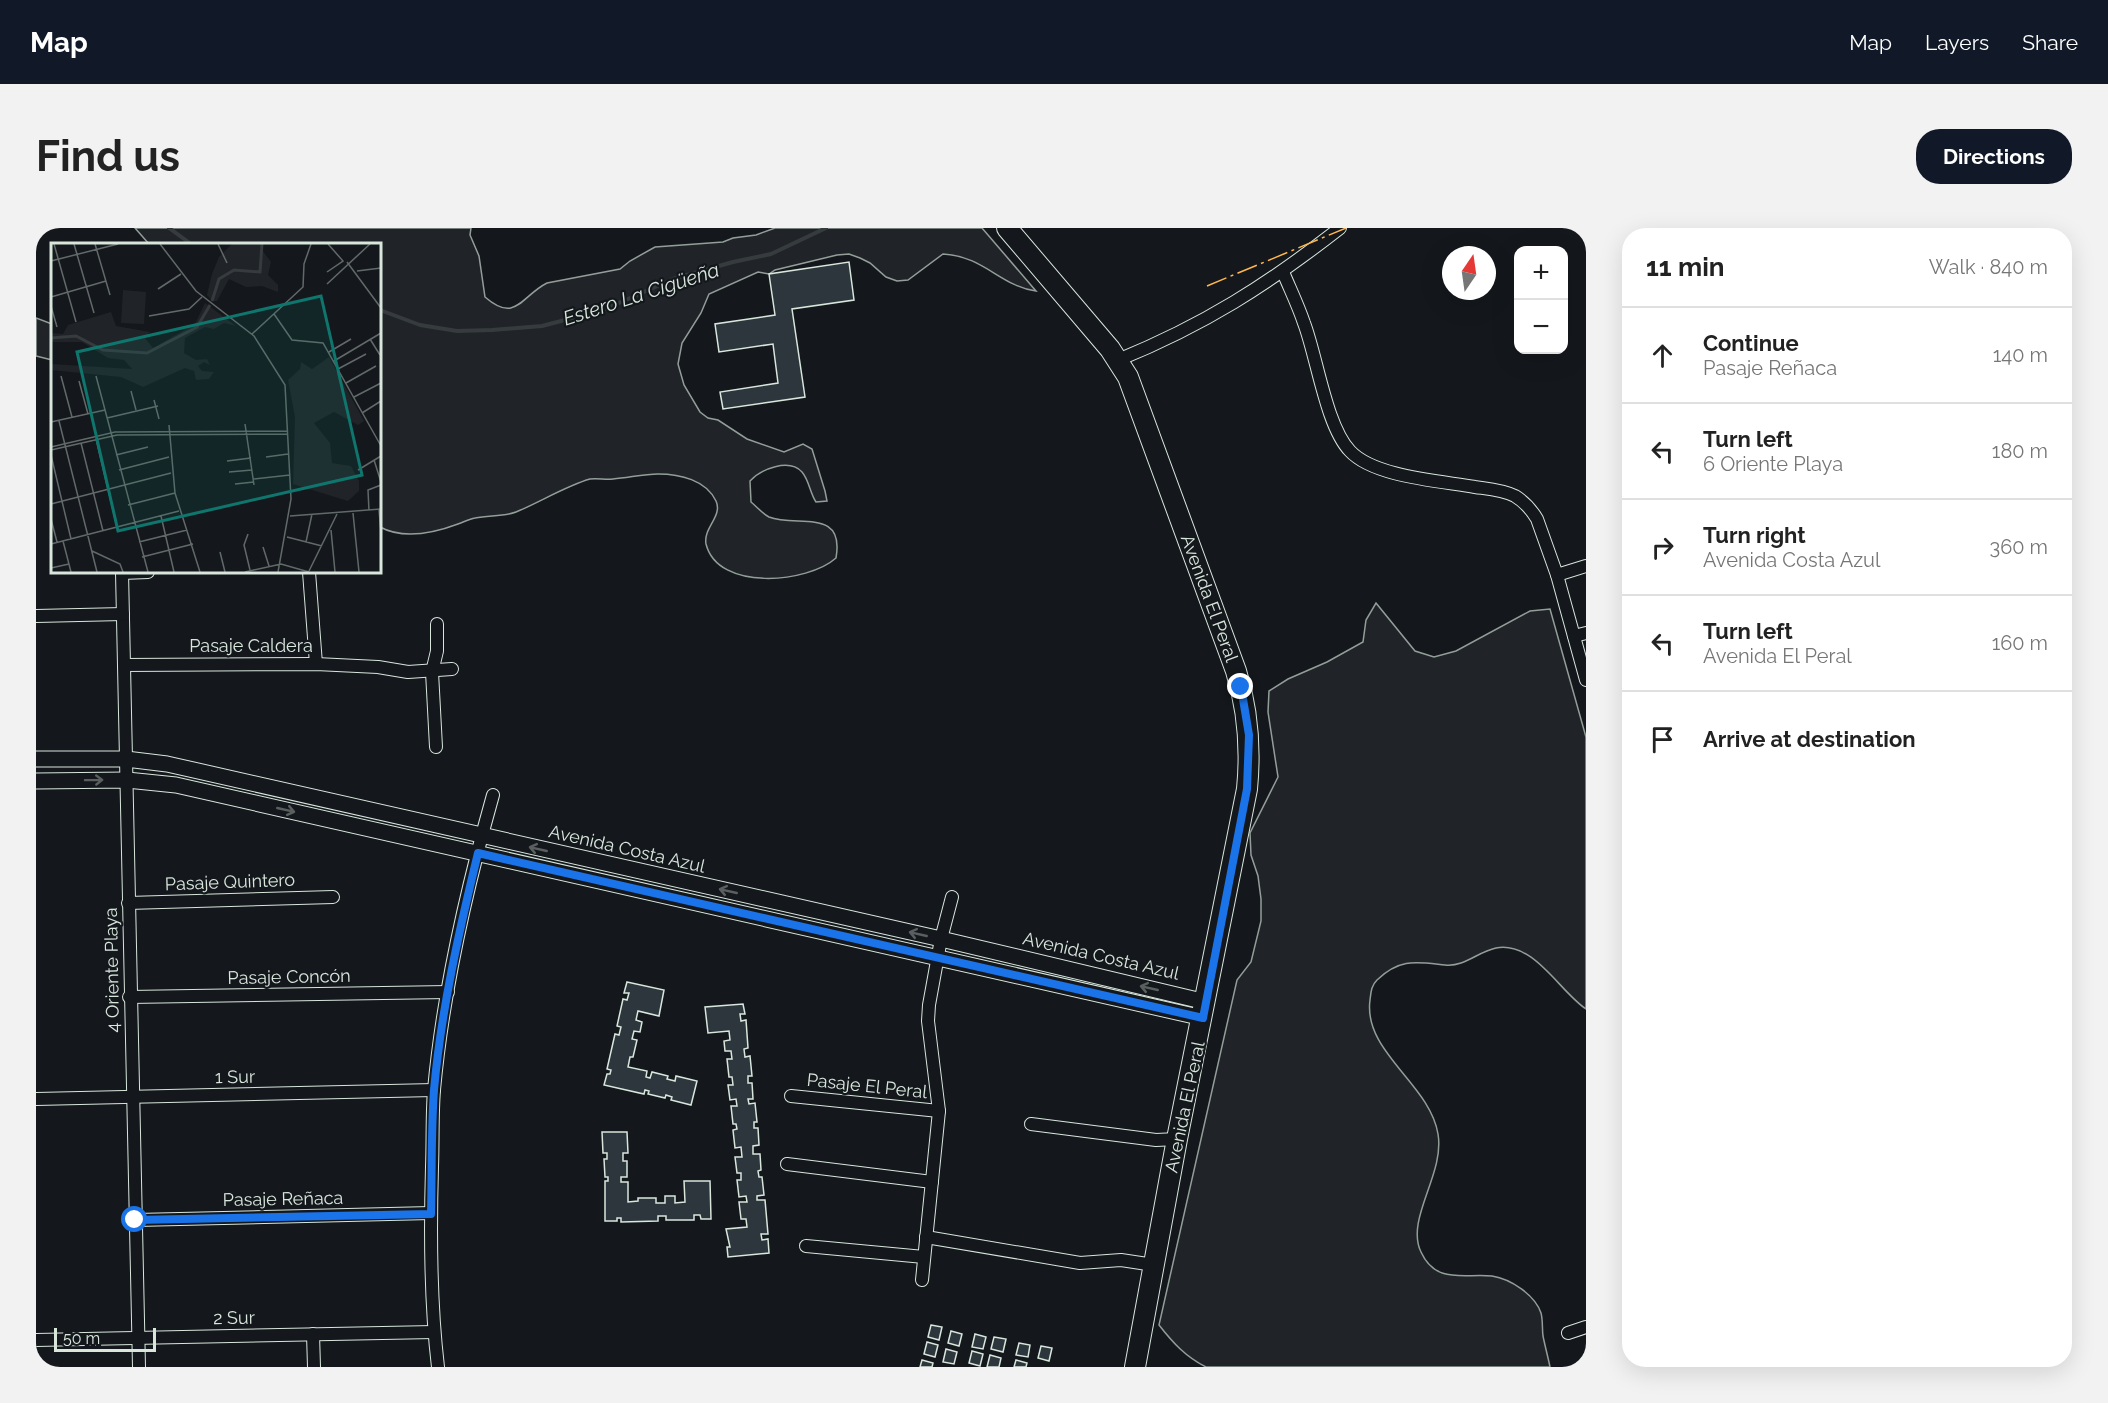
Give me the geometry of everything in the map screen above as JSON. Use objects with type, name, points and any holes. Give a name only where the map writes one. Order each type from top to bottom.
[{"type":"main road","name":"Avenida El Peral","points":[[1007,228],[1118,360],[1137,400],[1228,650],[1241,687],[1248,719],[1250,751],[1247,789],[1177,1139],[1135,1367]]},
{"type":"street","points":[[1118,360],[1153,346],[1252,293],[1340,228]]},
{"type":"street","points":[[1283,272],[1305,323],[1334,423],[1350,452],[1374,467],[1416,477],[1498,490],[1517,497],[1532,511],[1580,634],[1586,680]]},
{"type":"street","points":[[1557,575],[1586,566]]},
{"type":"street","name":"4 Oriente Playa","points":[[122,573],[129,997],[139,1367]]},
{"type":"street","points":[[309,573],[316,664]]},
{"type":"street","points":[[36,616],[123,614]]},
{"type":"street","points":[[436,747],[432,672],[436,651],[437,624]]},
{"type":"street","name":"Pasaje Caldera","points":[[124,666],[316,664],[378,667],[408,672],[452,669]]},
{"type":"street","name":"Avenida Costa Azul","points":[[36,759],[126,759],[167,764],[941,939],[1204,1010]]},
{"type":"street","name":"Avenida Costa Azul","points":[[36,781],[127,780],[176,785],[938,958],[1204,1010]]},
{"type":"street","points":[[438,1367],[431,1292],[434,1090],[448,992],[478,853],[494,795]]},
{"type":"street","name":"Pasaje Quintero","points":[[128,903],[333,897]]},
{"type":"street","points":[[922,1280],[939,1111],[928,1021],[941,939],[952,897]]},
{"type":"street","name":"Pasaje Concón","points":[[129,997],[448,992]]},
{"type":"street","name":"1 Sur","points":[[36,1099],[434,1090]]},
{"type":"street","name":"Pasaje El Peral","points":[[791,1096],[939,1111]]},
{"type":"street","points":[[1031,1124],[1156,1140],[1177,1139]]},
{"type":"street","points":[[787,1164],[932,1182]]},
{"type":"street","name":"Pasaje Reñaca","points":[[135,1220],[431,1214]]},
{"type":"street","points":[[926,1238],[1080,1263],[1121,1260],[1154,1265]]},
{"type":"street","points":[[806,1246],[924,1257]]},
{"type":"street","points":[[1568,1333],[1586,1327]]},
{"type":"street","name":"2 Sur","points":[[36,1340],[434,1332]]},
{"type":"street","points":[[313,1334],[314,1367]]},
{"type":"shaded area","points":[[135,228],[471,228],[470,235],[479,256],[485,297],[495,305],[511,308],[547,283],[620,269],[655,247],[723,242],[733,238],[756,235],[775,228],[982,228],[1036,291],[1023,288],[981,265],[957,256],[943,254],[908,280],[897,281],[886,277],[870,263],[849,254],[775,270],[769,274],[758,272],[709,294],[701,313],[682,343],[678,364],[684,385],[700,412],[708,418],[718,420],[747,439],[784,452],[803,444],[812,449],[827,501],[816,502],[802,472],[790,466],[783,466],[768,469],[750,481],[751,502],[769,517],[780,520],[816,522],[826,526],[833,532],[837,542],[836,558],[823,567],[786,577],[765,578],[745,576],[727,570],[714,559],[706,544],[706,538],[717,512],[716,501],[712,494],[699,483],[675,475],[652,474],[590,479],[572,485],[516,512],[473,518],[449,527],[419,534],[399,533],[381,527],[381,243],[148,243]]},
{"type":"shaded area","points":[[36,318],[51,324],[51,360],[36,356]]},
{"type":"shaded area","points":[[1376,603],[1415,651],[1434,657],[1456,651],[1530,611],[1550,609],[1586,737],[1586,1009],[1534,959],[1510,948],[1489,950],[1459,964],[1409,963],[1401,965],[1377,980],[1372,987],[1370,1000],[1371,1019],[1377,1036],[1386,1052],[1423,1099],[1438,1134],[1439,1149],[1436,1165],[1418,1225],[1417,1239],[1421,1252],[1427,1262],[1443,1273],[1462,1276],[1492,1276],[1514,1284],[1528,1294],[1541,1313],[1543,1336],[1550,1367],[1206,1367],[1180,1349],[1159,1325],[1237,980],[1251,962],[1261,921],[1261,899],[1258,876],[1251,855],[1250,833],[1278,777],[1268,712],[1269,691],[1288,679],[1327,662],[1363,642],[1366,620]]},
{"type":"building","points":[[849,262],[854,300],[792,309],[805,397],[723,409],[720,392],[778,383],[773,344],[719,352],[715,324],[775,315],[769,274]]},
{"type":"building","points":[[627,982],[664,990],[659,1016],[638,1011],[636,1020],[642,1022],[640,1032],[634,1031],[632,1039],[637,1040],[628,1067],[647,1071],[646,1077],[650,1078],[652,1072],[668,1076],[667,1079],[675,1081],[676,1076],[697,1081],[691,1105],[671,1100],[672,1097],[666,1095],[665,1098],[648,1094],[649,1091],[645,1090],[644,1094],[604,1085],[607,1074],[610,1074],[611,1070],[607,1069],[615,1034],[619,1035],[621,1027],[617,1026],[623,999],[627,1000],[629,993],[624,993]]},
{"type":"building","points":[[743,1004],[745,1014],[740,1014],[741,1021],[746,1020],[748,1048],[744,1049],[745,1057],[750,1056],[752,1076],[748,1076],[748,1083],[752,1083],[753,1099],[748,1099],[749,1104],[755,1103],[757,1122],[754,1122],[754,1128],[758,1128],[759,1145],[753,1146],[753,1154],[760,1154],[761,1170],[758,1171],[759,1177],[762,1177],[764,1195],[757,1196],[757,1200],[765,1200],[768,1234],[761,1234],[762,1240],[768,1239],[769,1253],[728,1257],[727,1247],[730,1247],[726,1229],[747,1227],[746,1219],[741,1219],[739,1202],[747,1202],[746,1196],[739,1197],[737,1180],[741,1180],[741,1173],[737,1173],[735,1157],[742,1157],[741,1147],[735,1148],[733,1130],[737,1129],[736,1124],[733,1124],[731,1106],[737,1106],[736,1099],[730,1100],[728,1085],[733,1085],[732,1077],[729,1077],[727,1059],[732,1059],[731,1051],[725,1051],[724,1041],[730,1040],[729,1031],[708,1033],[705,1007]]},
{"type":"building","points":[[602,1132],[627,1132],[628,1153],[623,1153],[623,1161],[627,1161],[627,1177],[621,1177],[621,1182],[628,1182],[628,1202],[638,1201],[638,1198],[656,1198],[656,1203],[665,1203],[665,1196],[675,1196],[675,1203],[685,1202],[684,1181],[710,1181],[711,1219],[701,1219],[700,1215],[694,1215],[694,1220],[666,1220],[666,1216],[658,1216],[658,1221],[621,1222],[621,1218],[617,1218],[617,1221],[605,1221],[605,1181],[608,1181],[608,1177],[605,1177],[604,1159],[607,1159],[607,1153],[603,1153]]},
{"type":"building","points":[[931,1325],[942,1327],[939,1340],[928,1337]]},
{"type":"building","points":[[951,1331],[962,1334],[959,1346],[948,1343]]},
{"type":"building","points":[[975,1334],[986,1337],[983,1349],[972,1347]]},
{"type":"building","points":[[994,1337],[1006,1339],[1003,1352],[991,1349]]},
{"type":"building","points":[[927,1342],[938,1345],[935,1357],[924,1354]]},
{"type":"building","points":[[1019,1343],[1030,1345],[1028,1357],[1016,1355]]},
{"type":"building","points":[[1041,1346],[1052,1348],[1049,1361],[1038,1358]]},
{"type":"building","points":[[946,1349],[957,1352],[954,1364],[943,1362]]},
{"type":"building","points":[[972,1351],[983,1354],[980,1366],[969,1363]]},
{"type":"building","points":[[990,1355],[1001,1358],[999,1367],[987,1367]]},
{"type":"building","points":[[922,1360],[933,1363],[932,1367],[920,1367]]},
{"type":"building","points":[[1016,1360],[1027,1363],[1026,1367],[1014,1367]]},
{"type":"waterway","name":"Estero La Cigüeña","points":[[169,228],[190,243]]},
{"type":"waterway","name":"Estero La Cigüeña","points":[[381,310],[420,325],[457,331],[542,326],[603,310],[673,279],[771,254],[826,228]]},
{"type":"power","points":[[1207,286],[1346,228]]},
{"type":"route","points":[[135,1220],[431,1214],[434,1090],[448,992],[478,853],[1203,1018],[1250,766],[1248,719],[1241,687]]}]
